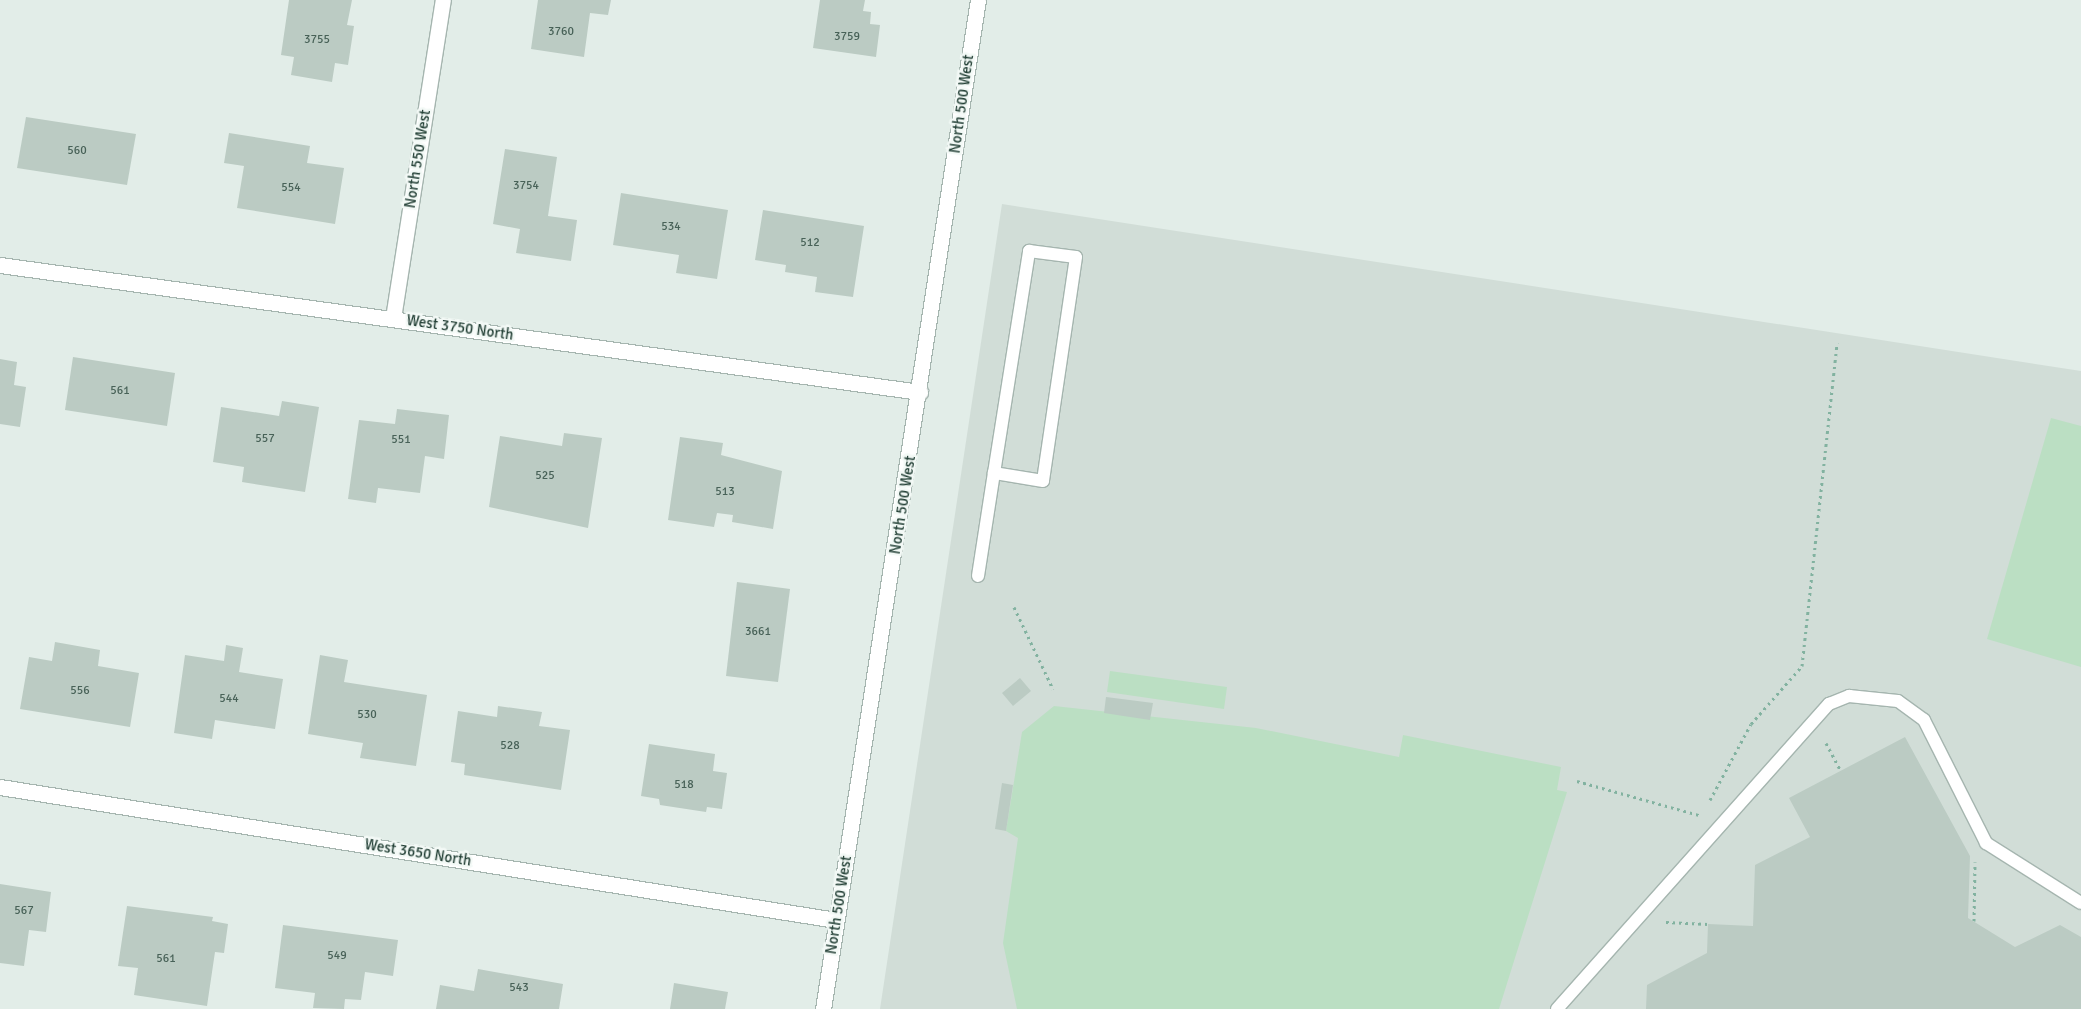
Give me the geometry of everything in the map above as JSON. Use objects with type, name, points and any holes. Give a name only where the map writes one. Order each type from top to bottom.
[{"type":"street","name":"North 550 West","points":[[393,318],[443,0]]},
{"type":"street","name":"North 500 West","points":[[823,1009],[920,392],[978,0]]},
{"type":"street","name":"West 3750 North","points":[[0,265],[920,392]]},
{"type":"street","name":"West 3650 North","points":[[0,787],[836,920]]},
{"type":"lane","points":[[978,576],[994,473],[1029,251],[1076,257],[1043,481],[994,473]]},
{"type":"lane","points":[[1557,1009],[1829,704],[1849,696],[1898,701],[1924,720],[1986,843],[2081,903]]},
{"type":"path","points":[[1577,781],[1703,816],[1751,724],[1802,666],[1837,343]]},
{"type":"path","points":[[1014,607],[1053,689]]},
{"type":"path","points":[[1824,740],[1841,770]]},
{"type":"path","points":[[1974,921],[1975,856]]},
{"type":"path","points":[[1660,922],[1708,924]]},
{"type":"shaded area","points":[[1002,204],[2081,371],[2081,1009],[880,1009]]},
{"type":"green space","points":[[2051,418],[2081,426],[2081,667],[1987,639]]},
{"type":"green space","points":[[1110,671],[1227,687],[1224,709],[1107,692]]},
{"type":"green space","points":[[1054,706],[1256,728],[1399,757],[1403,735],[1561,767],[1557,790],[1567,792],[1499,1009],[1017,1009],[1003,943],[1018,838],[1006,831],[1022,732]]},
{"type":"building","points":[[289,0],[352,0],[347,25],[354,26],[348,65],[335,63],[332,82],[291,75],[294,57],[281,55]]},
{"type":"building","points":[[538,0],[611,0],[608,15],[590,13],[584,57],[531,49]]},
{"type":"building","points":[[820,0],[865,0],[863,11],[871,12],[870,24],[880,25],[876,57],[813,48]]},
{"type":"building","points":[[26,117],[136,134],[127,185],[17,168]]},
{"type":"building","points":[[229,133],[310,146],[307,163],[344,168],[335,224],[237,208],[244,166],[224,163]]},
{"type":"building","points":[[505,149],[557,157],[548,216],[577,220],[571,261],[516,253],[520,229],[493,224]]},
{"type":"building","points":[[621,193],[728,210],[717,279],[676,273],[679,255],[613,245]]},
{"type":"building","points":[[763,210],[864,226],[853,297],[815,292],[817,277],[785,272],[786,265],[755,260]]},
{"type":"building","points":[[73,357],[175,373],[167,426],[65,410]]},
{"type":"building","points":[[0,359],[17,362],[14,385],[26,387],[20,427],[0,424]]},
{"type":"building","points":[[282,401],[319,407],[305,492],[242,482],[244,467],[213,462],[221,407],[279,416]]},
{"type":"building","points":[[397,409],[449,415],[444,459],[425,456],[420,493],[378,488],[376,503],[348,499],[359,420],[395,424]]},
{"type":"building","points":[[564,433],[602,438],[588,528],[489,507],[500,436],[562,446]]},
{"type":"building","points":[[680,437],[723,443],[721,455],[782,471],[773,529],[732,522],[733,515],[717,513],[714,527],[668,520]]},
{"type":"building","points":[[737,582],[790,589],[778,682],[726,676]]},
{"type":"building","points":[[55,642],[100,650],[98,666],[139,673],[130,727],[20,709],[29,657],[52,661]]},
{"type":"building","points":[[226,645],[243,648],[239,672],[283,679],[275,729],[215,720],[212,739],[174,733],[185,655],[224,661]]},
{"type":"building","points":[[320,655],[348,660],[344,682],[427,695],[416,766],[360,758],[363,743],[308,734]]},
{"type":"building","points":[[1020,678],[1031,691],[1013,706],[1002,693]]},
{"type":"building","points":[[1106,697],[1153,703],[1150,720],[1104,713]]},
{"type":"building","points":[[498,706],[542,712],[539,726],[570,730],[561,790],[464,775],[465,764],[451,762],[458,711],[497,717]]},
{"type":"building","points":[[1905,737],[1970,856],[1968,918],[2015,947],[2060,925],[2081,937],[2081,1009],[1646,1009],[1647,985],[1707,953],[1708,924],[1753,926],[1755,865],[1810,837],[1789,798]]},
{"type":"building","points":[[649,744],[715,754],[713,771],[727,773],[722,809],[707,807],[706,812],[660,805],[659,799],[641,796]]},
{"type":"building","points":[[1002,783],[1013,785],[1006,831],[995,829]]},
{"type":"building","points":[[0,884],[51,892],[46,932],[29,930],[24,966],[0,963]]},
{"type":"building","points":[[127,906],[213,917],[212,921],[228,924],[224,953],[215,952],[207,1006],[134,995],[138,968],[118,966]]},
{"type":"building","points":[[283,925],[398,940],[393,976],[365,972],[361,1000],[345,999],[344,1009],[313,1008],[315,993],[275,988]]},
{"type":"building","points":[[478,969],[563,984],[559,1009],[436,1009],[440,985],[474,991]]},
{"type":"building","points":[[674,983],[728,992],[725,1009],[670,1009]]}]
